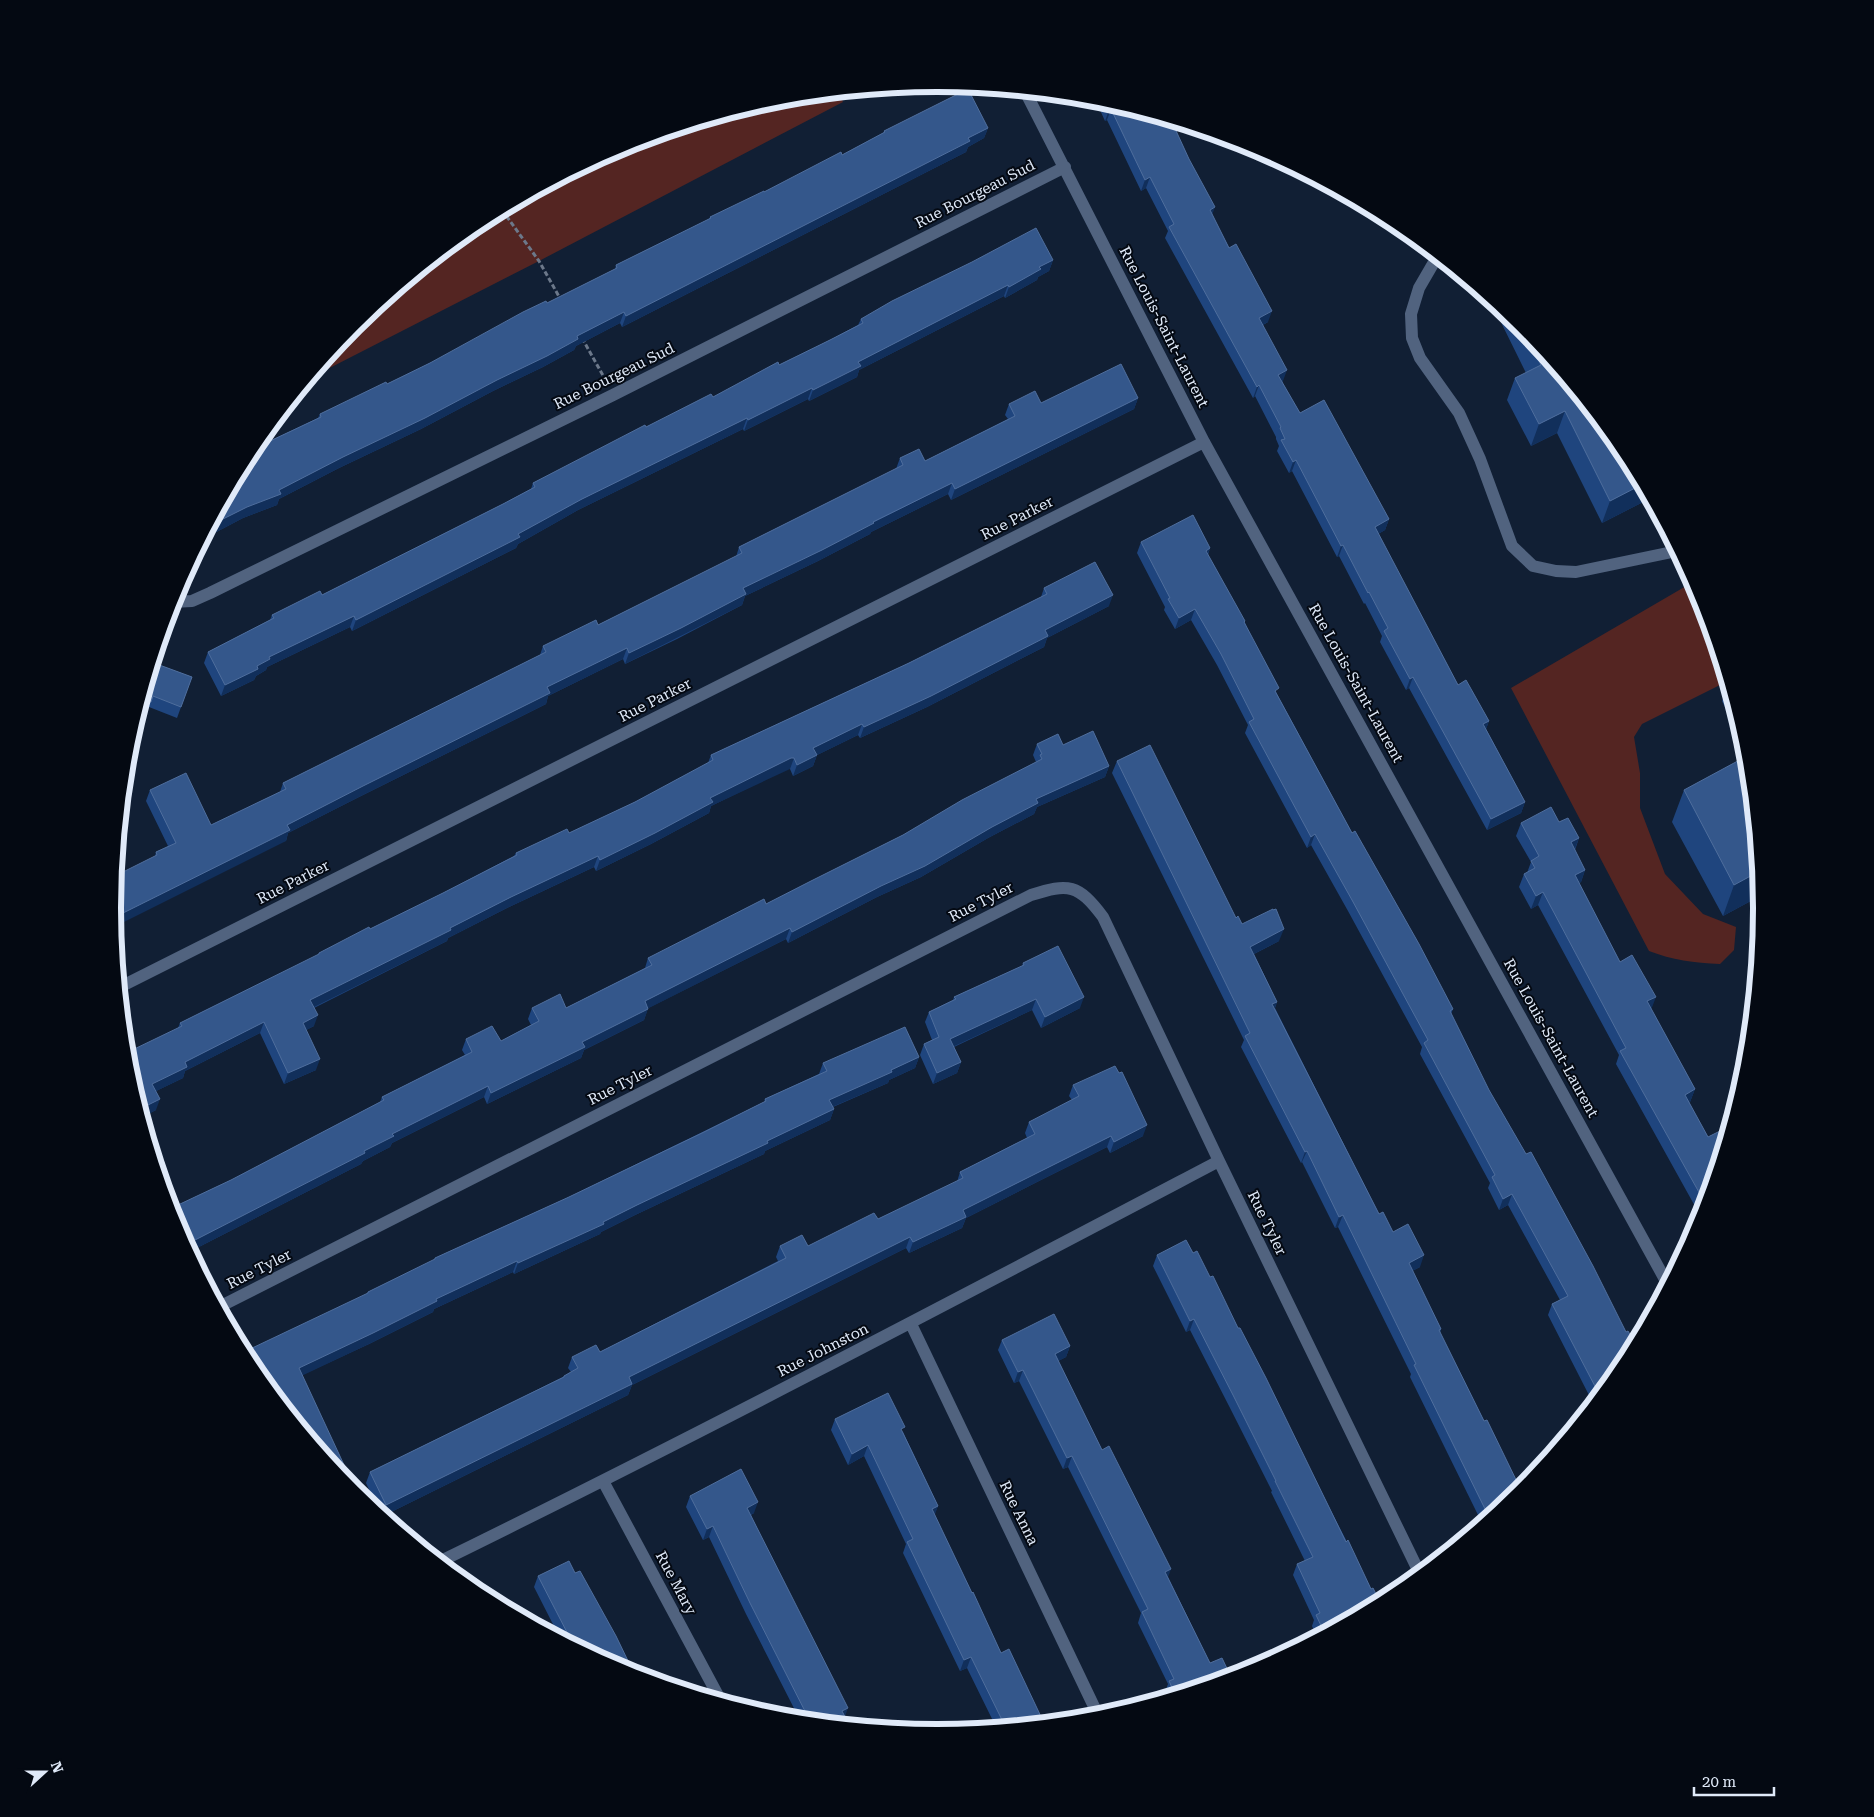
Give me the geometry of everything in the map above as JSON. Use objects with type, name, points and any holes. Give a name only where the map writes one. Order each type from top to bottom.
[{"type":"street","name":"Rue Louis-Saint-Laurent","points":[[1029,98],[1204,442],[1664,1278]]},
{"type":"street","name":"Rue Bourgeau Sud","points":[[181,602],[192,601],[210,593],[614,395],[1065,167]]},
{"type":"street","points":[[1434,261],[1419,288],[1411,314],[1412,338],[1420,358],[1459,413],[1480,459],[1512,546],[1532,566],[1556,571],[1576,572],[1671,552]]},
{"type":"street","name":"Rue Parker","points":[[125,984],[1204,442]]},
{"type":"street","name":"Rue Tyler","points":[[224,1305],[1022,900],[1051,888],[1072,888],[1089,898],[1103,916],[1219,1161],[1417,1568]]},
{"type":"street","name":"Rue Johnston","points":[[445,1559],[603,1482],[911,1324],[1219,1161]]},
{"type":"street","name":"Rue Anna","points":[[911,1324],[1095,1709]]},
{"type":"street","name":"Rue Mary","points":[[603,1482],[717,1694]]},
{"type":"path","points":[[506,216],[539,261],[562,303]]},
{"type":"path","points":[[581,336],[614,395]]},
{"type":"shaded area","points":[[841,98],[843,102],[321,372],[399,295],[440,261],[484,230],[529,202],[576,177],[625,155],[675,136],[726,120],[778,108]]},
{"type":"shaded area","points":[[1686,586],[1710,646],[1721,684],[1642,724],[1634,737],[1640,773],[1640,808],[1665,874],[1703,914],[1736,927],[1734,950],[1720,964],[1666,957],[1649,951],[1511,688]]},
{"type":"building","points":[[960,93],[970,93],[988,128],[968,138],[970,141],[626,316],[624,312],[577,336],[578,339],[547,356],[279,490],[281,494],[247,507],[219,521],[230,500],[269,442],[321,417],[320,414],[430,363],[523,312],[546,301],[547,303],[617,268],[616,265],[710,217],[764,192],[841,152],[842,155],[884,131]]},
{"type":"building","points":[[1112,112],[1175,128],[1215,207],[1210,210],[1229,248],[1236,244],[1272,311],[1259,318],[1287,370],[1278,375],[1300,413],[1324,400],[1389,519],[1375,527],[1458,685],[1466,680],[1489,721],[1483,724],[1525,802],[1491,819],[1413,677],[1410,679],[1384,631],[1388,628],[1343,545],[1341,546],[1296,460],[1293,462],[1281,440],[1285,439],[1281,427],[1169,227],[1174,224],[1150,177],[1145,180]]},
{"type":"building","points":[[1036,228],[1053,260],[1039,267],[1041,269],[1009,287],[1008,285],[858,362],[861,366],[748,420],[747,418],[582,499],[518,534],[520,537],[356,620],[354,616],[269,657],[270,659],[257,666],[258,669],[225,685],[208,652],[274,618],[272,615],[320,591],[322,595],[503,504],[535,487],[533,483],[645,425],[646,427],[711,394],[713,397],[778,362],[779,365],[830,340],[863,323],[861,319],[892,301]]},
{"type":"building","points":[[1536,354],[1551,370],[1584,412],[1636,488],[1610,501],[1565,411],[1539,424],[1515,378],[1541,365]]},
{"type":"building","points":[[1121,364],[1138,398],[955,489],[952,483],[873,522],[822,550],[743,588],[746,594],[681,628],[629,653],[627,648],[547,687],[550,693],[287,825],[290,830],[121,914],[122,872],[157,855],[156,852],[176,843],[150,790],[186,773],[211,825],[286,789],[283,783],[546,652],[543,646],[596,620],[598,625],[742,553],[739,547],[903,465],[900,458],[919,449],[925,461],[1015,416],[1009,404],[1035,391],[1041,403]]},
{"type":"building","points":[[1193,515],[1210,548],[1206,551],[1245,621],[1279,688],[1275,691],[1352,833],[1355,831],[1419,944],[1453,1009],[1450,1011],[1489,1090],[1526,1154],[1531,1152],[1593,1266],[1626,1332],[1628,1331],[1631,1336],[1596,1388],[1552,1304],[1568,1296],[1512,1194],[1503,1199],[1492,1177],[1495,1175],[1424,1043],[1428,1040],[1315,834],[1311,837],[1249,722],[1254,719],[1221,654],[1195,609],[1179,618],[1141,542]]},
{"type":"building","points":[[1095,562],[1113,595],[1045,630],[1048,636],[931,696],[864,727],[862,724],[813,748],[817,755],[797,765],[794,758],[791,758],[710,798],[713,802],[655,833],[600,860],[598,856],[511,897],[450,928],[451,930],[310,1000],[318,1015],[303,1023],[320,1059],[288,1073],[264,1022],[185,1062],[187,1067],[152,1084],[160,1099],[146,1106],[134,1049],[182,1026],[180,1023],[369,927],[370,929],[443,893],[517,855],[516,853],[567,829],[569,833],[635,802],[713,760],[711,755],[909,663],[1047,594],[1044,588]]},
{"type":"building","points":[[159,665],[192,677],[181,707],[153,696],[151,702],[148,701]]},
{"type":"building","points":[[1093,731],[1109,766],[1036,799],[1038,803],[925,866],[881,886],[792,932],[790,928],[645,1001],[648,1009],[582,1042],[585,1047],[491,1093],[488,1086],[392,1134],[394,1136],[364,1151],[365,1153],[195,1240],[178,1205],[231,1180],[384,1100],[382,1097],[472,1052],[466,1039],[492,1026],[501,1041],[539,1021],[532,1008],[560,994],[566,1008],[652,965],[648,958],[764,899],[766,904],[903,835],[962,800],[1042,759],[1040,755],[1042,754],[1037,744],[1058,734],[1063,745]]},
{"type":"building","points":[[1150,745],[1236,918],[1238,916],[1242,924],[1276,909],[1284,929],[1250,947],[1277,1002],[1272,1004],[1379,1214],[1383,1212],[1393,1232],[1408,1224],[1424,1255],[1409,1263],[1441,1329],[1439,1330],[1484,1421],[1487,1420],[1517,1482],[1486,1511],[1343,1215],[1339,1217],[1307,1151],[1305,1152],[1245,1036],[1250,1033],[1117,761]]},
{"type":"building","points":[[1739,760],[1746,802],[1752,875],[1734,885],[1684,790]]},
{"type":"building","points":[[1551,807],[1559,822],[1568,818],[1579,838],[1571,842],[1585,870],[1575,875],[1620,962],[1632,955],[1656,997],[1647,1001],[1695,1089],[1685,1095],[1708,1137],[1722,1130],[1701,1195],[1620,1051],[1626,1048],[1543,892],[1536,896],[1524,874],[1535,868],[1531,861],[1539,856],[1521,823]]},
{"type":"building","points":[[1058,946],[1084,997],[1045,1017],[1036,999],[950,1039],[961,1062],[937,1073],[924,1044],[939,1037],[929,1012],[956,999],[954,997],[1024,965],[1023,963]]},
{"type":"building","points":[[905,1027],[919,1057],[891,1070],[892,1072],[829,1100],[834,1109],[767,1141],[768,1143],[637,1205],[603,1222],[604,1224],[518,1263],[517,1261],[436,1299],[437,1301],[299,1368],[347,1472],[323,1447],[290,1405],[251,1349],[368,1293],[435,1258],[569,1197],[766,1101],[765,1099],[827,1071],[823,1063]]},
{"type":"building","points":[[1115,1066],[1119,1073],[1122,1072],[1147,1125],[1114,1142],[1111,1136],[963,1210],[966,1217],[913,1242],[910,1237],[629,1377],[632,1384],[386,1505],[370,1472],[564,1377],[578,1368],[572,1357],[596,1345],[600,1352],[786,1258],[780,1246],[802,1235],[808,1246],[874,1213],[878,1219],[963,1178],[960,1172],[1035,1134],[1029,1122],[1079,1096],[1073,1085]]},
{"type":"building","points":[[1186,1240],[1193,1253],[1197,1251],[1210,1277],[1213,1276],[1238,1328],[1240,1328],[1266,1378],[1346,1542],[1348,1540],[1371,1589],[1373,1588],[1377,1595],[1322,1627],[1316,1615],[1320,1613],[1297,1564],[1313,1557],[1194,1319],[1190,1321],[1157,1255]]},
{"type":"building","points":[[1054,1314],[1070,1346],[1055,1354],[1102,1450],[1109,1446],[1171,1569],[1165,1572],[1210,1663],[1222,1658],[1228,1670],[1173,1689],[1169,1681],[1174,1679],[1142,1612],[1148,1609],[1072,1456],[1067,1458],[1023,1370],[1018,1372],[1002,1340]]},
{"type":"building","points":[[888,1393],[905,1427],[901,1429],[938,1506],[932,1509],[1001,1653],[1009,1649],[1042,1718],[1003,1722],[971,1657],[964,1660],[907,1542],[913,1539],[868,1445],[852,1454],[835,1419]]},
{"type":"building","points":[[741,1469],[758,1502],[747,1508],[848,1708],[842,1711],[846,1720],[806,1714],[713,1526],[707,1529],[690,1496]]},
{"type":"building","points":[[569,1561],[575,1573],[580,1571],[629,1664],[569,1636],[538,1576]]}]
